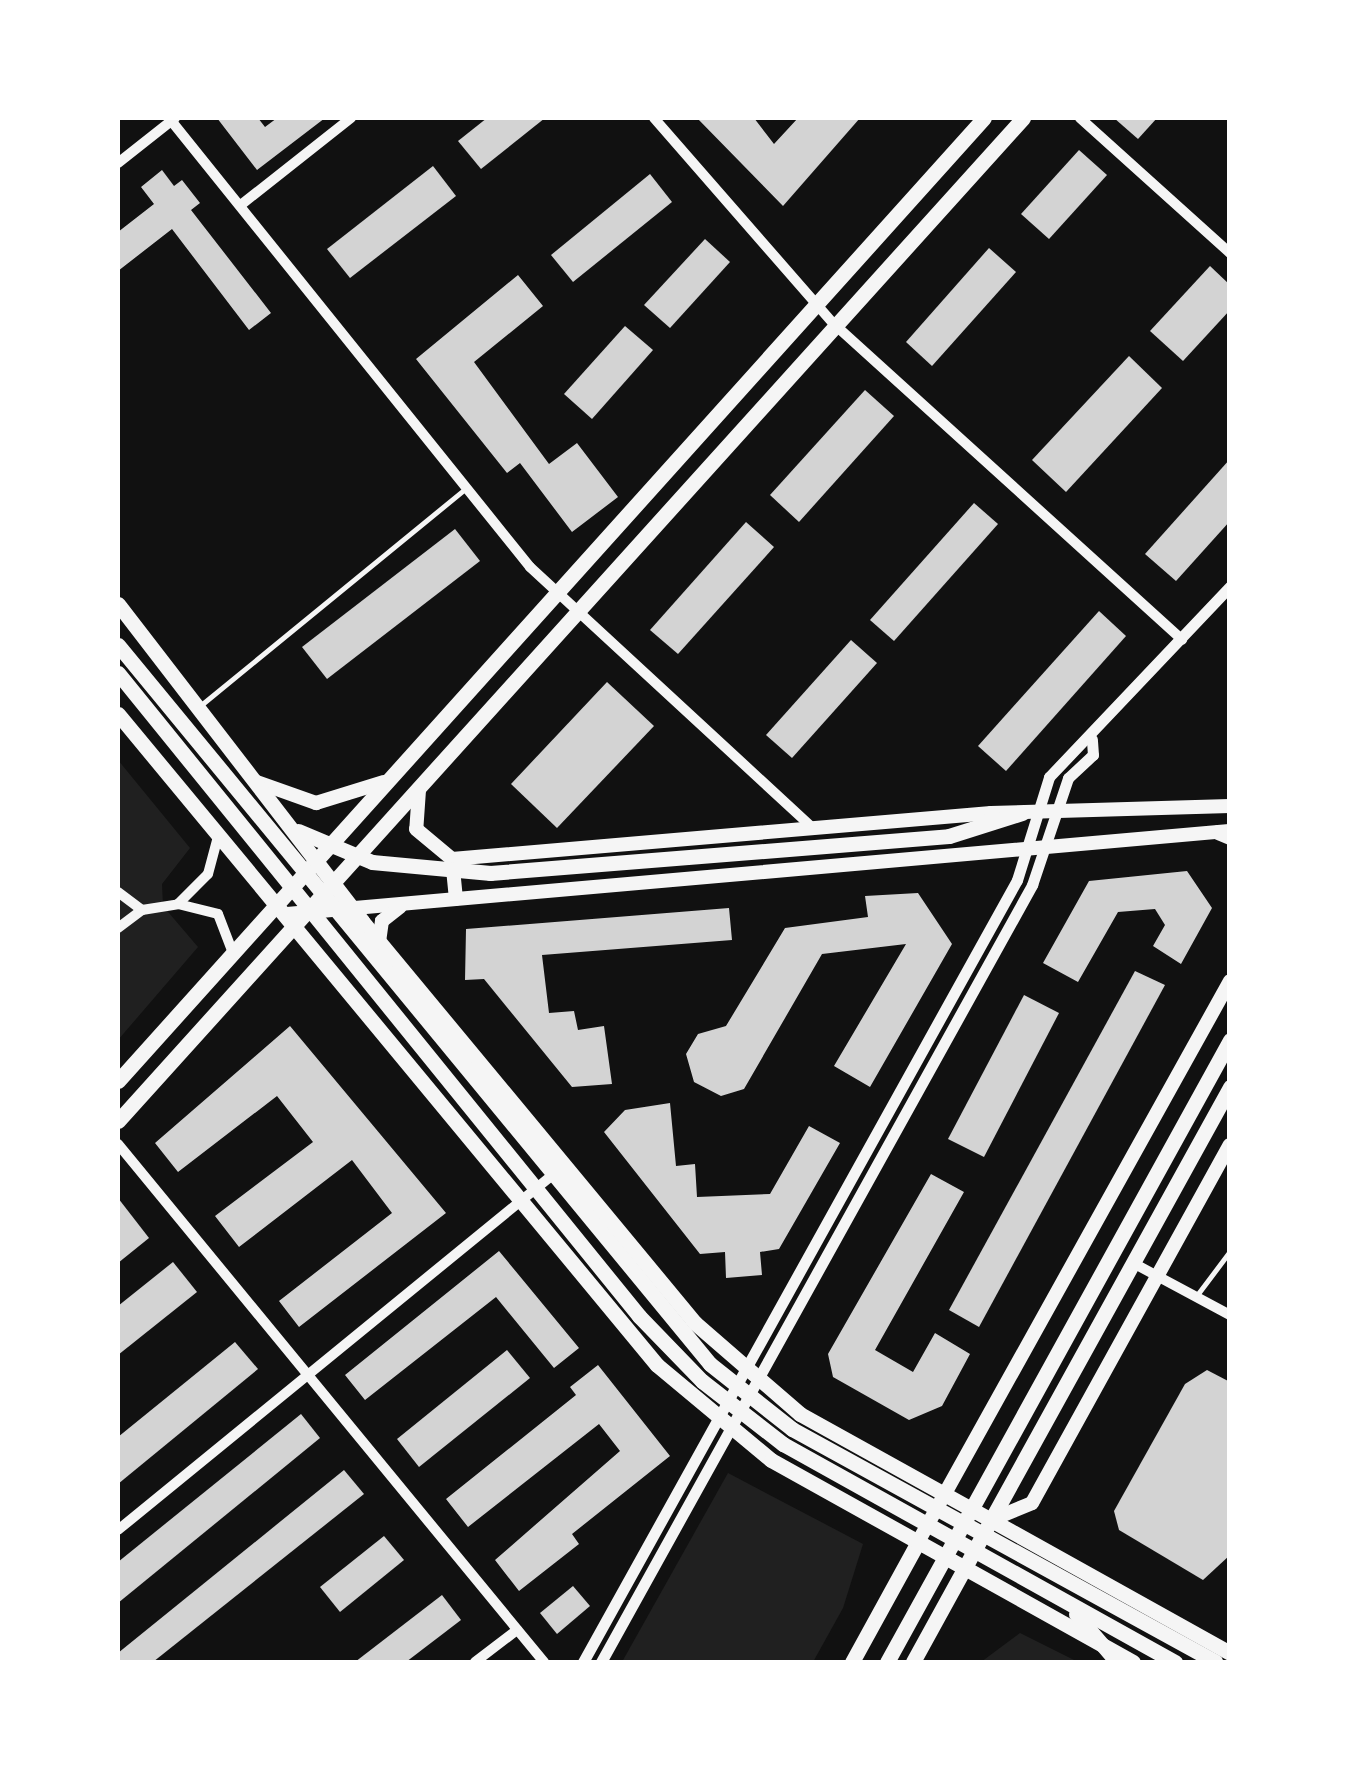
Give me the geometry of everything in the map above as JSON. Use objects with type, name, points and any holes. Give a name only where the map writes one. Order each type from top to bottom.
[{"type":"main road","points":[[118,1120],[292,913],[316,860],[984,118]]},
{"type":"main road","points":[[118,1080],[233,952],[333,884],[1023,118]]},
{"type":"main road","points":[[118,604],[379,942],[564,1166],[750,1377],[971,1509],[1230,1653]]},
{"type":"main road","points":[[118,645],[710,1364],[792,1429],[1215,1662]]},
{"type":"main road","points":[[118,690],[159,656]]},
{"type":"main road","points":[[118,673],[669,1351],[783,1444],[1175,1662]]},
{"type":"main road","points":[[146,749],[199,707]]},
{"type":"main road","points":[[118,714],[218,836],[292,913],[635,1340],[724,1425],[918,1542],[1133,1662]]},
{"type":"main road","points":[[216,768],[312,840],[408,869],[490,873],[948,836],[1030,813]]},
{"type":"main road","points":[[257,782],[316,803],[389,779]]},
{"type":"main road","points":[[420,788],[416,830],[452,859],[1030,813],[1230,806]]},
{"type":"main road","points":[[292,913],[1226,834]]},
{"type":"main road","points":[[452,859],[456,899]]},
{"type":"main road","points":[[339,974],[379,942],[382,921],[405,904]]},
{"type":"main road","points":[[852,1662],[1230,981]]},
{"type":"main road","points":[[887,1662],[1230,1040]]},
{"type":"main road","points":[[913,1662],[1230,1087]]},
{"type":"main road","points":[[991,1520],[1032,1503],[1230,1145]]},
{"type":"main road","points":[[1063,1601],[1117,1662]]},
{"type":"street","points":[[118,163],[172,118],[556,594],[813,828]]},
{"type":"street","points":[[242,204],[352,118]]},
{"type":"street","points":[[654,118],[834,324],[1182,640]]},
{"type":"street","points":[[1080,118],[1230,252]]},
{"type":"street","points":[[750,1377],[1027,850],[1030,813],[1049,777],[1092,738],[1230,586]]},
{"type":"street","points":[[601,1662],[750,1377],[1045,848],[1068,778],[1093,755],[1092,738]]},
{"type":"street","points":[[178,904],[208,874],[218,836]]},
{"type":"street","points":[[118,892],[142,910]]},
{"type":"street","points":[[118,928],[142,910],[178,904],[218,914],[233,952]]},
{"type":"street","points":[[118,1144],[304,1378],[544,1662]]},
{"type":"street","points":[[118,1530],[564,1166]]},
{"type":"street","points":[[1133,1263],[1230,1315]]},
{"type":"street","points":[[582,1662],[724,1425]]},
{"type":"street","points":[[475,1662],[517,1630]]},
{"type":"lane","points":[[199,707],[466,486]]},
{"type":"lane","points":[[1196,1296],[1230,1251]]},
{"type":"shaded area","points":[[118,760],[190,848],[162,884],[163,906],[198,947],[118,1040]]},
{"type":"shaded area","points":[[728,1473],[863,1544],[843,1608],[813,1662],[622,1662]]},
{"type":"shaded area","points":[[1020,1633],[1078,1662],[981,1662]]},
{"type":"building","points":[[217,118],[258,118],[265,127],[277,118],[325,118],[257,170]]},
{"type":"building","points":[[487,118],[545,118],[481,169],[458,141]]},
{"type":"building","points":[[697,118],[754,118],[774,144],[798,118],[860,118],[783,206]]},
{"type":"building","points":[[1114,118],[1157,118],[1138,139]]},
{"type":"building","points":[[1079,150],[1107,175],[1049,239],[1021,214]]},
{"type":"building","points":[[433,166],[456,196],[350,278],[327,249]]},
{"type":"building","points":[[162,170],[174,186],[182,180],[200,203],[191,210],[271,313],[249,330],[172,229],[118,271],[118,232],[154,204],[141,187]]},
{"type":"building","points":[[650,174],[672,202],[573,282],[551,255]]},
{"type":"building","points":[[705,239],[730,262],[670,328],[644,305]]},
{"type":"building","points":[[989,248],[1016,272],[932,366],[906,342]]},
{"type":"building","points":[[1210,266],[1230,285],[1230,310],[1183,361],[1150,331]]},
{"type":"building","points":[[518,275],[543,306],[474,362],[549,464],[577,443],[618,497],[572,532],[520,463],[507,473],[416,359]]},
{"type":"building","points":[[625,326],[653,350],[592,419],[564,394]]},
{"type":"building","points":[[1129,356],[1162,388],[1066,492],[1032,460]]},
{"type":"building","points":[[865,390],[894,416],[799,522],[770,495]]},
{"type":"building","points":[[1230,459],[1230,521],[1176,581],[1145,554]]},
{"type":"building","points":[[974,503],[998,524],[894,641],[870,620]]},
{"type":"building","points":[[746,522],[774,547],[678,654],[650,630]]},
{"type":"building","points":[[455,529],[480,561],[327,679],[302,647]]},
{"type":"building","points":[[1099,611],[1126,636],[1006,771],[978,746]]},
{"type":"building","points":[[851,640],[877,663],[792,758],[766,735]]},
{"type":"building","points":[[607,682],[654,726],[557,828],[511,784]]},
{"type":"building","points":[[1187,871],[1212,908],[1181,964],[1153,946],[1165,925],[1155,909],[1118,912],[1078,982],[1043,963],[1089,881]]},
{"type":"building","points":[[918,893],[952,944],[870,1087],[834,1066],[906,944],[822,954],[744,1089],[721,1096],[694,1082],[686,1054],[698,1034],[726,1026],[785,928],[868,917],[865,896]]},
{"type":"building","points":[[729,908],[732,940],[542,955],[549,1013],[574,1011],[578,1030],[604,1026],[612,1084],[572,1087],[484,979],[465,980],[466,929]]},
{"type":"building","points":[[1135,971],[1165,985],[979,1327],[949,1310]]},
{"type":"building","points":[[1024,995],[1059,1013],[984,1157],[948,1139]]},
{"type":"building","points":[[290,1026],[446,1213],[299,1327],[279,1301],[392,1213],[352,1160],[239,1247],[215,1216],[313,1142],[277,1096],[178,1172],[155,1143]]},
{"type":"building","points":[[670,1103],[676,1166],[695,1164],[697,1197],[770,1194],[809,1126],[840,1143],[779,1249],[760,1252],[762,1275],[726,1278],[725,1252],[700,1254],[604,1132],[625,1110]]},
{"type":"building","points":[[931,1174],[964,1192],[875,1350],[913,1372],[935,1333],[970,1354],[942,1406],[909,1420],[833,1377],[828,1354]]},
{"type":"building","points":[[118,1198],[149,1238],[118,1263]]},
{"type":"building","points":[[499,1251],[579,1348],[554,1368],[496,1297],[365,1400],[345,1375]]},
{"type":"building","points":[[173,1262],[197,1292],[118,1355],[118,1306]]},
{"type":"building","points":[[235,1342],[258,1369],[118,1484],[118,1437]]},
{"type":"building","points":[[507,1350],[530,1378],[419,1467],[397,1439]]},
{"type":"building","points":[[598,1365],[670,1456],[572,1534],[579,1544],[519,1591],[495,1560],[620,1451],[599,1424],[468,1527],[446,1499],[576,1395],[570,1387]]},
{"type":"building","points":[[1207,1370],[1230,1382],[1230,1555],[1203,1580],[1119,1530],[1114,1511],[1185,1384]]},
{"type":"building","points":[[301,1414],[320,1438],[118,1603],[118,1562]]},
{"type":"building","points":[[344,1470],[364,1494],[153,1662],[118,1662],[118,1653]]},
{"type":"building","points":[[384,1536],[404,1560],[340,1612],[320,1587]]},
{"type":"building","points":[[573,1586],[590,1606],[557,1634],[540,1613]]},
{"type":"building","points":[[442,1595],[461,1620],[406,1662],[355,1662]]}]
